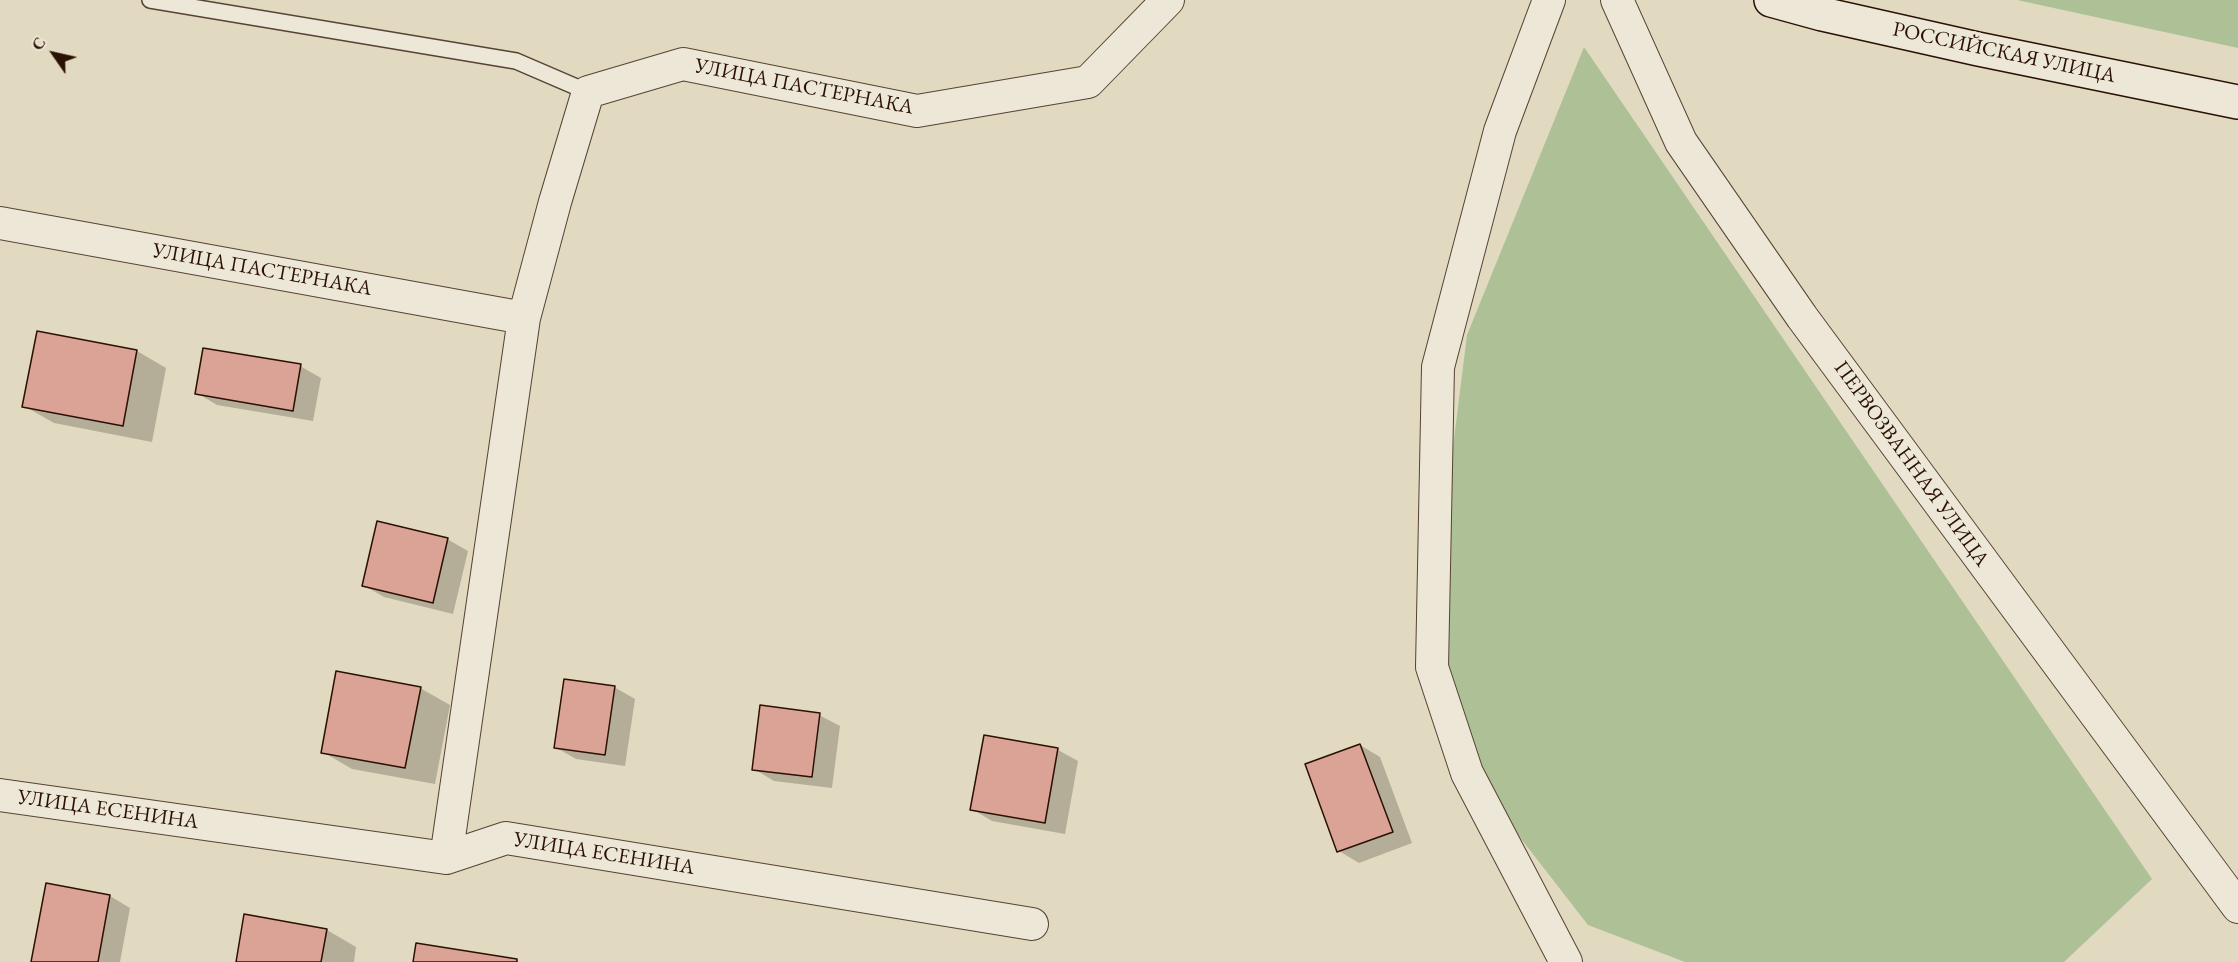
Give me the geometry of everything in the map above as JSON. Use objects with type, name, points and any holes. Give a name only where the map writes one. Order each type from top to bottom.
[{"type":"street","name":"УЛИЦА ПАСТЕРНАКА","points":[[588,92],[683,64],[917,111],[1088,82],[1168,0]]},
{"type":"street","points":[[1549,0],[1500,131],[1438,367],[1432,666],[1467,773],[1566,962]]},
{"type":"street","name":"ПЕРВОЗВАННАЯ УЛИЦА","points":[[1617,0],[1688,152],[1802,317],[2238,907]]},
{"type":"street","name":"РОССИЙСКАЯ УЛИЦА","points":[[1771,0],[1822,14],[1978,49],[2238,102]]},
{"type":"street","points":[[446,858],[524,318],[588,92]]},
{"type":"street","name":"УЛИЦА ПАСТЕРНАКА","points":[[0,223],[524,318]]},
{"type":"street","name":"УЛИЦА ЕСЕНИНА","points":[[0,795],[446,858],[506,838],[1032,924]]},
{"type":"lane","points":[[150,0],[516,61],[588,92]]},
{"type":"green space","points":[[2017,0],[2238,0],[2238,48]]},
{"type":"green space","points":[[1584,47],[2152,879],[2064,962],[1685,962],[1588,925],[1449,746],[1437,575],[1467,335]]},
{"type":"building","points":[[37,331],[137,350],[123,426],[22,407]]},
{"type":"building","points":[[203,348],[301,364],[293,411],[195,394]]},
{"type":"building","points":[[377,521],[448,538],[433,603],[362,586]]},
{"type":"building","points":[[336,671],[421,687],[405,768],[321,753]]},
{"type":"building","points":[[564,679],[615,686],[605,755],[554,748]]},
{"type":"building","points":[[760,705],[820,713],[812,777],[752,770]]},
{"type":"building","points":[[984,735],[1058,748],[1045,823],[970,810]]},
{"type":"building","points":[[1360,744],[1393,832],[1337,852],[1305,764]]},
{"type":"building","points":[[46,883],[110,895],[98,962],[31,962]]},
{"type":"building","points":[[244,914],[327,929],[321,962],[236,962]]},
{"type":"building","points":[[416,943],[517,959],[517,962],[413,962]]}]
